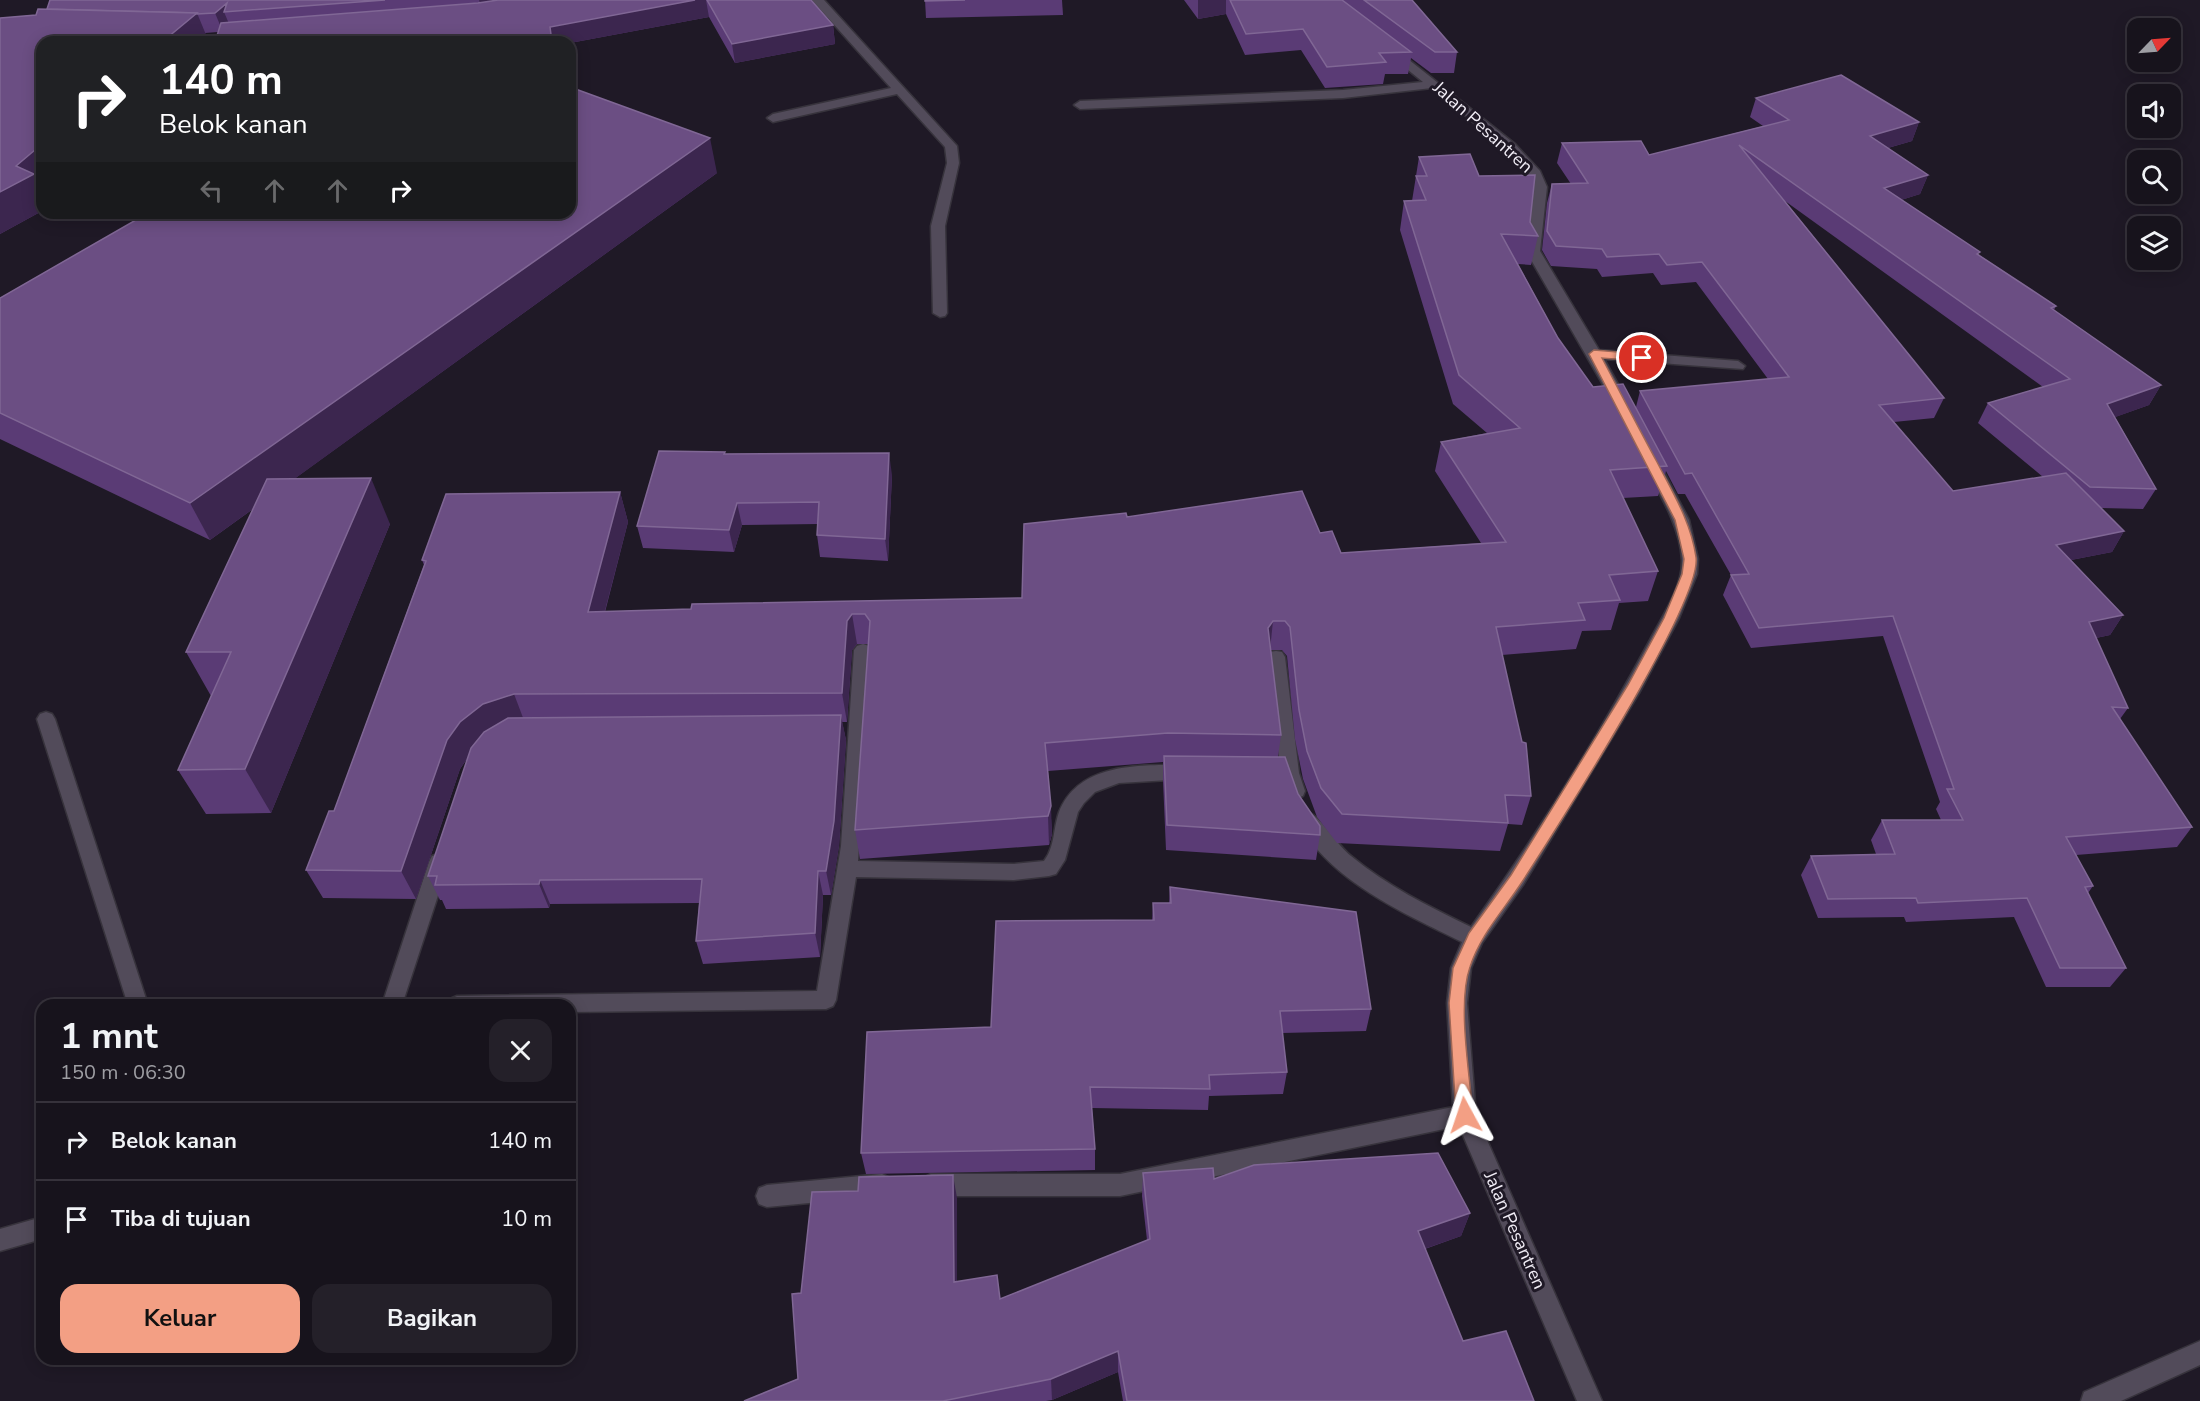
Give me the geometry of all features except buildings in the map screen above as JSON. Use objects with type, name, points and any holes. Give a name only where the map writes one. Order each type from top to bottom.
[{"type":"street","points":[[818,0],[951,146],[954,154],[938,226],[940,313]]},
{"type":"street","name":"Jalan Pesantren","points":[[1379,42],[1511,147],[1534,171],[1540,187],[1533,251],[1594,354],[1632,426]]},
{"type":"street","points":[[1080,105],[1343,94],[1434,84]]},
{"type":"street","points":[[773,118],[901,89]]},
{"type":"street","points":[[1594,354],[1738,366]]},
{"type":"street","name":"Jalan Pesantren","points":[[1590,1401],[1465,1115],[1456,1003],[1461,968],[1474,938],[1516,879],[1633,688],[1670,618],[1689,574],[1690,559],[1681,520],[1643,447]]},
{"type":"street","points":[[576,1003],[826,1000],[851,846],[863,650]]},
{"type":"street","points":[[1276,657],[1290,773],[1307,821],[1323,843],[1341,860],[1381,889],[1474,938]]},
{"type":"street","points":[[46,719],[136,999]]},
{"type":"street","points":[[835,731],[858,731]]},
{"type":"street","points":[[846,869],[1014,873],[1049,868],[1061,852],[1072,806],[1087,789],[1121,775],[1151,772],[1209,772]]},
{"type":"street","points":[[1267,773],[1290,773]]},
{"type":"street","points":[[394,999],[445,846]]},
{"type":"street","points":[[767,1196],[886,1185],[1120,1185],[1465,1115]]},
{"type":"street","points":[[0,1240],[36,1230]]},
{"type":"street","points":[[2093,1401],[2200,1353]]},
{"type":"route","points":[[1465,1115],[1456,1003],[1461,968],[1474,938],[1516,879],[1633,688],[1678,602],[1689,574],[1690,559],[1681,520],[1594,354],[1642,358]]}]
